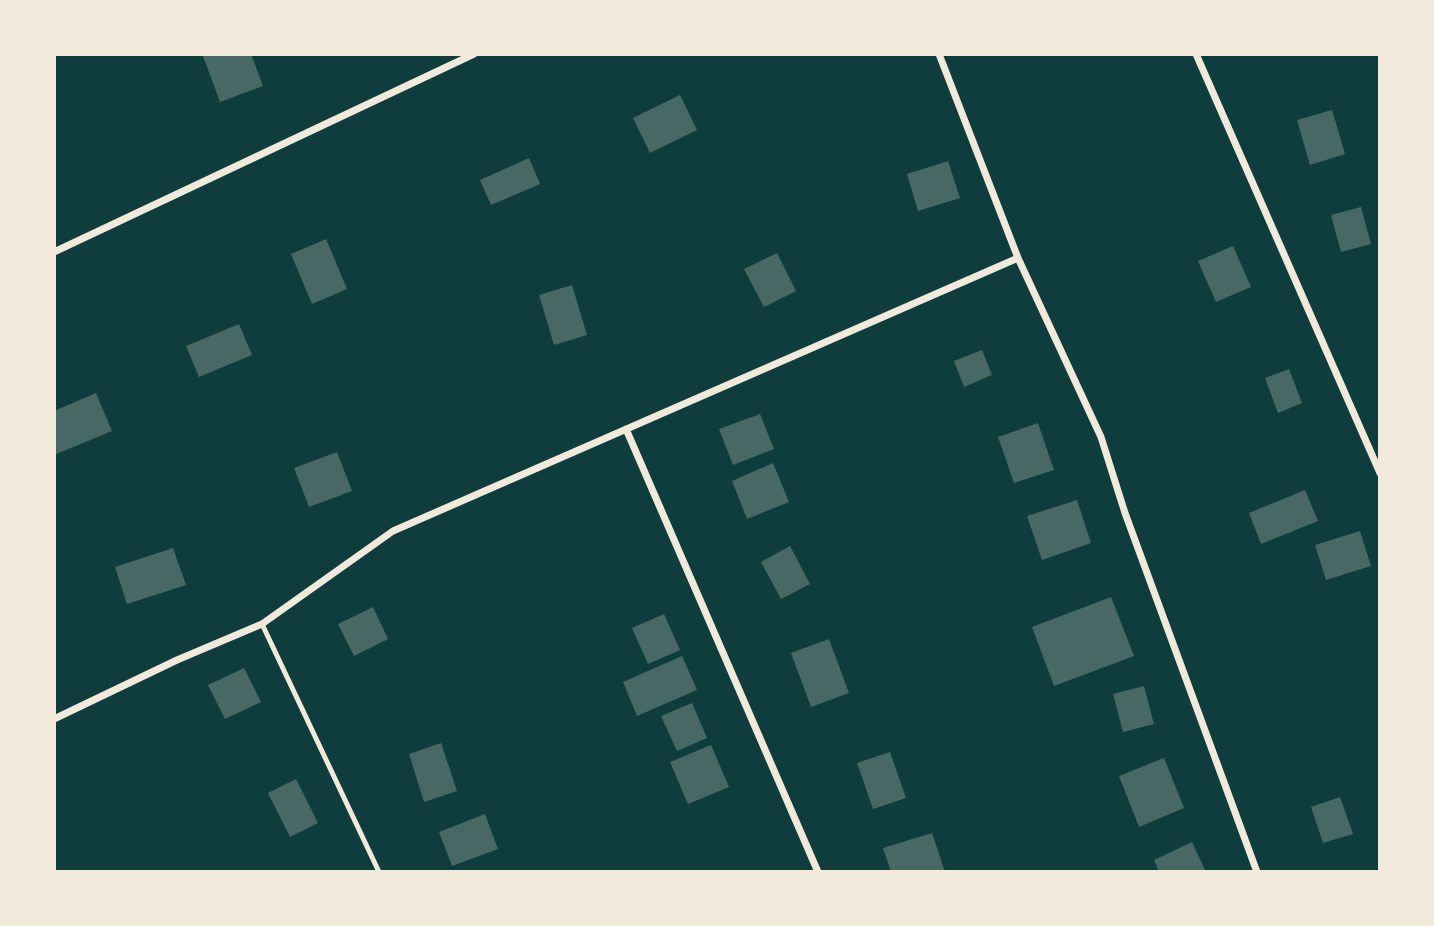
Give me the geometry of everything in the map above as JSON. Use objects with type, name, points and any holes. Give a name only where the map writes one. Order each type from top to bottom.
[{"type":"street","points":[[54,252],[474,54]]},
{"type":"street","points":[[939,54],[1018,258],[1101,437],[1125,513],[1257,872]]},
{"type":"street","points":[[1196,54],[1380,473]]},
{"type":"street","points":[[54,719],[177,660],[262,624],[393,531],[1018,258]]},
{"type":"street","points":[[626,429],[818,872]]},
{"type":"lane","points":[[262,624],[379,872]]},
{"type":"building","points":[[251,54],[263,86],[220,102],[203,56]]},
{"type":"building","points":[[680,95],[697,130],[650,153],[633,118]]},
{"type":"building","points":[[1332,110],[1345,154],[1310,165],[1297,120]]},
{"type":"building","points":[[529,158],[540,184],[491,205],[480,180]]},
{"type":"building","points":[[948,161],[960,198],[918,211],[907,174]]},
{"type":"building","points":[[1361,207],[1371,244],[1341,252],[1331,215]]},
{"type":"building","points":[[326,239],[347,289],[312,304],[291,254]]},
{"type":"building","points":[[1233,246],[1251,287],[1216,302],[1198,261]]},
{"type":"building","points":[[777,253],[796,291],[764,307],[744,269]]},
{"type":"building","points":[[572,285],[587,335],[554,345],[539,295]]},
{"type":"building","points":[[239,324],[252,355],[199,377],[186,346]]},
{"type":"building","points":[[982,350],[992,375],[964,387],[954,361]]},
{"type":"building","points":[[1289,369],[1302,403],[1278,413],[1265,378]]},
{"type":"building","points":[[96,393],[112,431],[54,455],[54,411]]},
{"type":"building","points":[[760,414],[774,449],[733,465],[719,429]]},
{"type":"building","points":[[1038,423],[1054,470],[1014,483],[998,437]]},
{"type":"building","points":[[337,452],[352,491],[309,507],[294,468]]},
{"type":"building","points":[[773,463],[789,502],[747,519],[732,481]]},
{"type":"building","points":[[1305,490],[1318,521],[1261,544],[1249,513]]},
{"type":"building","points":[[1077,500],[1091,543],[1042,560],[1027,516]]},
{"type":"building","points":[[1360,531],[1371,566],[1326,580],[1315,545]]},
{"type":"building","points":[[790,546],[810,584],[781,599],[761,562]]},
{"type":"building","points":[[173,548],[186,585],[127,604],[115,567]]},
{"type":"building","points":[[1111,597],[1134,656],[1054,686],[1032,627]]},
{"type":"building","points":[[373,607],[388,639],[354,656],[338,624]]},
{"type":"building","points":[[664,614],[680,650],[648,664],[632,628]]},
{"type":"building","points":[[829,639],[849,693],[811,707],[791,653]]},
{"type":"building","points":[[682,656],[697,690],[637,716],[623,682]]},
{"type":"building","points":[[244,668],[261,702],[225,719],[208,685]]},
{"type":"building","points":[[1144,686],[1154,724],[1123,732],[1113,694]]},
{"type":"building","points":[[692,703],[707,738],[677,751],[661,716]]},
{"type":"building","points":[[441,743],[457,791],[424,802],[409,754]]},
{"type":"building","points":[[711,745],[729,787],[688,804],[670,762]]},
{"type":"building","points":[[890,752],[906,798],[873,809],[857,763]]},
{"type":"building","points":[[1164,758],[1184,808],[1139,827],[1119,776]]},
{"type":"building","points":[[296,779],[318,823],[290,837],[268,793]]},
{"type":"building","points":[[1340,797],[1353,834],[1323,843],[1311,807]]},
{"type":"building","points":[[485,814],[498,849],[452,866],[439,832]]},
{"type":"building","points":[[932,833],[945,872],[891,872],[883,848]]},
{"type":"building","points":[[1192,842],[1206,872],[1159,872],[1154,860]]}]
